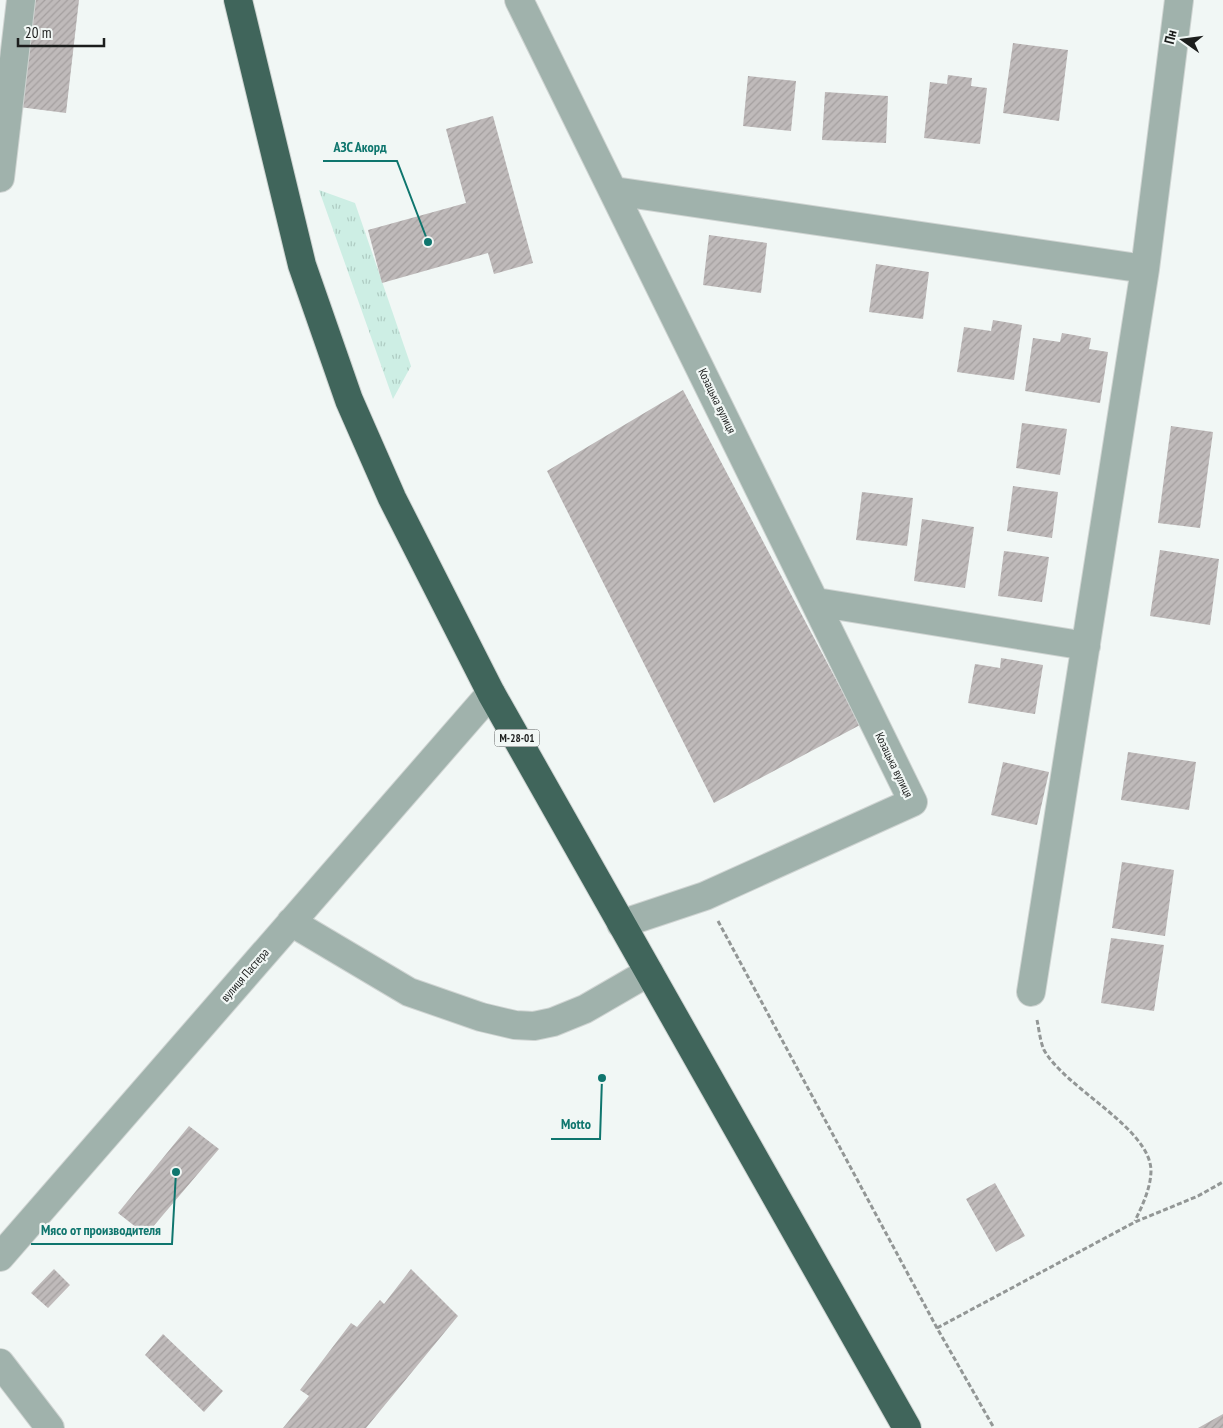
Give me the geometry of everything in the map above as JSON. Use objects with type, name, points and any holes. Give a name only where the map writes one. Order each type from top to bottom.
[{"type":"highway","name":"М-28-01","points":[[238,0],[302,265],[349,400],[392,498],[491,693],[907,1428]]},
{"type":"street","points":[[0,178],[21,0]]},
{"type":"street","name":"Козацька вулиця","points":[[519,0],[913,802],[705,896]]},
{"type":"street","points":[[1031,992],[1145,269],[1179,0]]},
{"type":"street","points":[[614,191],[1145,269]]},
{"type":"street","points":[[816,602],[1086,646]]},
{"type":"street","name":"вулиця Пастера","points":[[0,1257],[491,693]]},
{"type":"street","points":[[621,924],[705,896]]},
{"type":"street","points":[[291,922],[409,992],[481,1017],[515,1025],[534,1026],[553,1022],[585,1009],[649,972]]},
{"type":"street","points":[[0,1363],[50,1428]]},
{"type":"path","points":[[705,896],[937,1328],[994,1428]]},
{"type":"path","points":[[1031,992],[1043,1048],[1056,1066],[1132,1134],[1146,1150],[1151,1171],[1146,1196],[1135,1222]]},
{"type":"path","points":[[937,1328],[1135,1222],[1198,1196],[1223,1182]]},
{"type":"green space","points":[[319,190],[355,203],[411,366],[393,399]]},
{"type":"building","points":[[32,0],[79,0],[66,113],[19,107]]},
{"type":"building","points":[[1013,43],[1068,50],[1059,121],[1003,113]]},
{"type":"building","points":[[948,75],[972,78],[971,86],[987,88],[980,144],[924,138],[930,82],[947,84]]},
{"type":"building","points":[[748,76],[796,81],[791,131],[743,126]]},
{"type":"building","points":[[825,92],[888,96],[886,143],[822,140]]},
{"type":"building","points":[[493,116],[533,263],[494,274],[488,253],[382,283],[368,230],[466,203],[446,129]]},
{"type":"building","points":[[709,235],[767,243],[761,293],[703,285]]},
{"type":"building","points":[[876,264],[929,272],[923,319],[869,312]]},
{"type":"building","points":[[993,320],[1022,325],[1014,380],[957,372],[964,327],[991,331]]},
{"type":"building","points":[[1062,333],[1091,338],[1089,349],[1108,352],[1100,403],[1025,391],[1033,338],[1060,342]]},
{"type":"building","points":[[683,390],[860,725],[714,803],[547,471]]},
{"type":"building","points":[[1022,423],[1067,429],[1060,475],[1016,468]]},
{"type":"building","points":[[1171,426],[1213,432],[1200,528],[1158,523]]},
{"type":"building","points":[[1013,486],[1058,492],[1052,538],[1007,531]]},
{"type":"building","points":[[862,492],[913,498],[907,546],[856,540]]},
{"type":"building","points":[[922,519],[974,527],[965,588],[914,581]]},
{"type":"building","points":[[1160,550],[1219,559],[1210,625],[1150,616]]},
{"type":"building","points":[[1004,551],[1049,557],[1042,602],[998,596]]},
{"type":"building","points":[[1001,658],[1043,665],[1035,714],[968,703],[975,664],[1000,668]]},
{"type":"building","points":[[1128,752],[1196,762],[1189,810],[1121,800]]},
{"type":"building","points":[[1003,762],[1049,772],[1037,825],[991,815]]},
{"type":"building","points":[[1122,862],[1174,870],[1165,936],[1112,928]]},
{"type":"building","points":[[1111,938],[1164,945],[1154,1011],[1101,1003]]},
{"type":"building","points":[[189,1126],[219,1149],[146,1235],[118,1213]]},
{"type":"building","points":[[995,1183],[1025,1236],[996,1252],[966,1199]]},
{"type":"building","points":[[54,1269],[70,1285],[48,1308],[31,1293]]},
{"type":"building","points":[[411,1269],[458,1316],[366,1428],[283,1428],[309,1396],[300,1390],[351,1323],[357,1327],[380,1300],[384,1304]]},
{"type":"building","points":[[163,1334],[223,1391],[204,1412],[145,1355]]},
{"type":"building","points":[[1223,1414],[1223,1428],[1198,1428]]},
{"type":"place","name":"АЗС Акорд","points":[[428,242]]},
{"type":"place","name":"Motto","points":[[602,1078]]},
{"type":"place","name":"Мясо от производителя","points":[[176,1172]]}]
